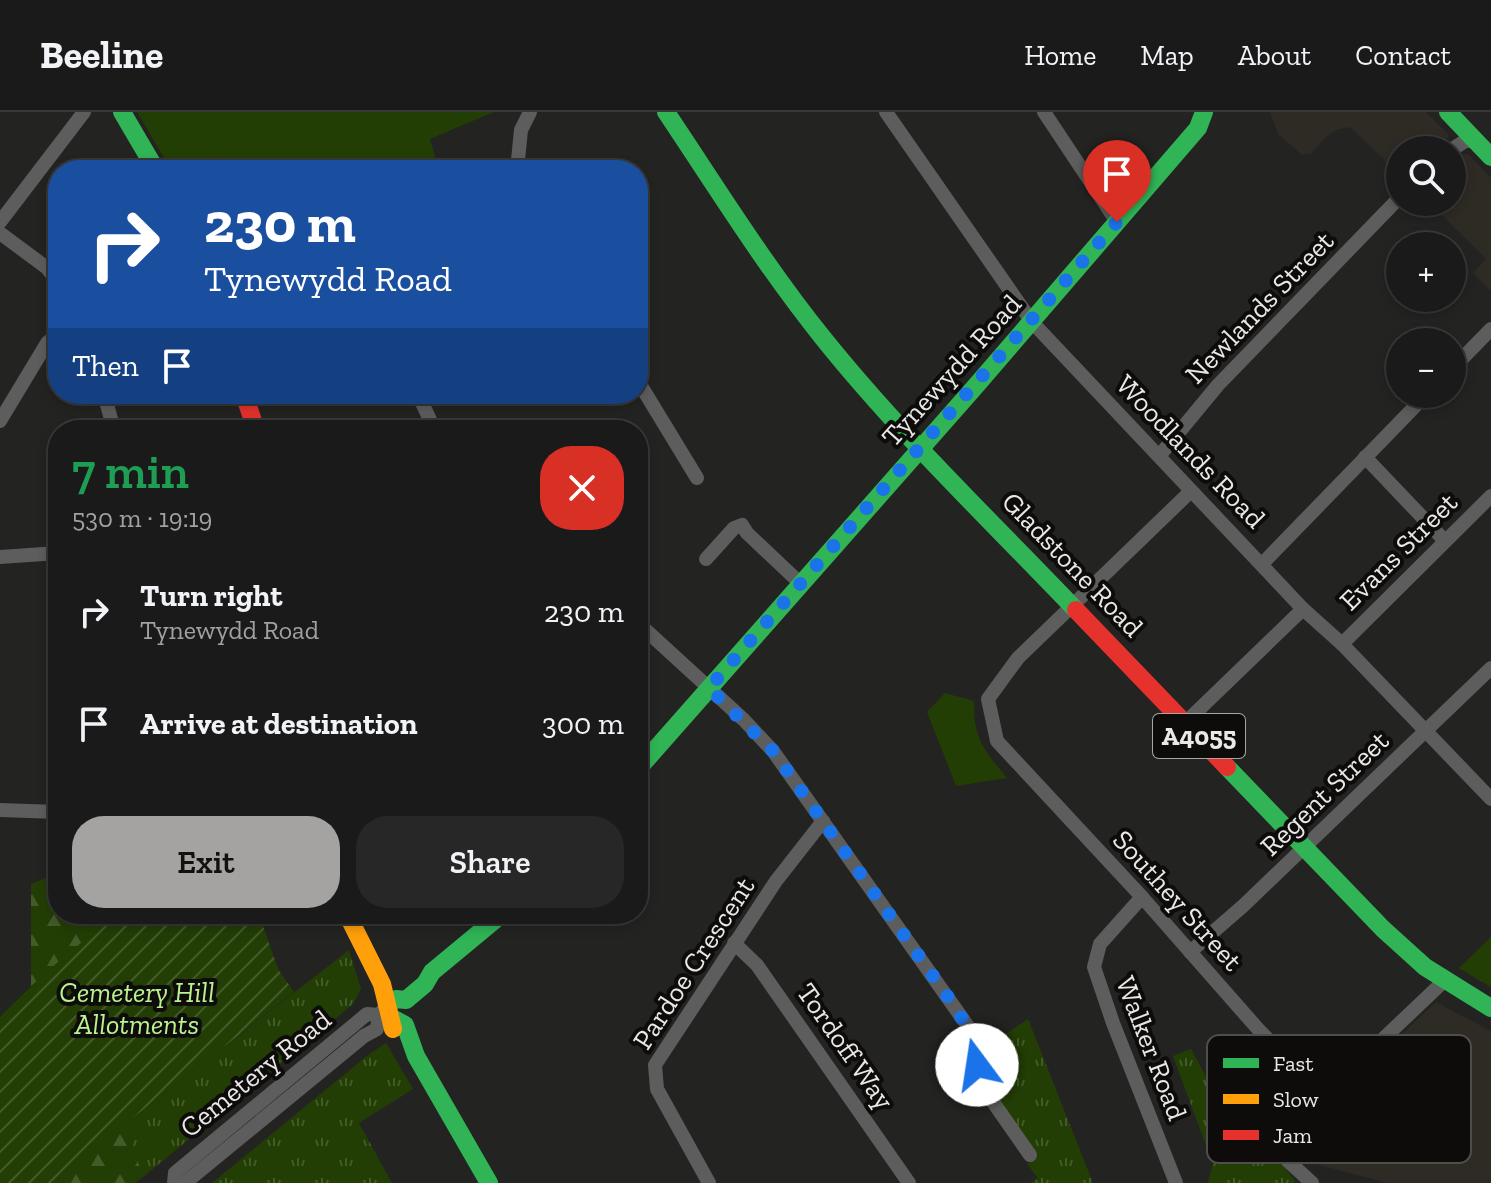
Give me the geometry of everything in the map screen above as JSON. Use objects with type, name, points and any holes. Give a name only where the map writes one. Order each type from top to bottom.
[{"type":"street","points":[[0,222],[84,112]]},
{"type":"street","points":[[122,112],[150,160]]},
{"type":"street","points":[[518,160],[521,130],[530,112]]},
{"type":"street","name":"Gladstone Road","points":[[666,112],[768,264],[823,338],[920,447],[1383,929],[1444,981],[1491,1008]]},
{"type":"street","name":"Woodlands Road","points":[[886,112],[1032,322],[1263,563],[1303,609],[1342,644],[1491,799]]},
{"type":"street","points":[[1044,112],[1117,222]]},
{"type":"street","name":"Tynewydd Road","points":[[648,758],[1032,322],[1198,128],[1204,112]]},
{"type":"street","points":[[1448,112],[1491,157]]},
{"type":"street","points":[[1466,141],[1476,141]]},
{"type":"street","name":"Newlands Street","points":[[1160,455],[1218,385],[1386,211]]},
{"type":"street","points":[[0,233],[48,269]]},
{"type":"street","points":[[1466,355],[1491,329]]},
{"type":"street","points":[[0,421],[48,342]]},
{"type":"street","points":[[648,397],[697,478]]},
{"type":"street","points":[[1263,563],[1413,408]]},
{"type":"street","points":[[1365,457],[1445,541]]},
{"type":"street","points":[[1073,604],[1191,491]]},
{"type":"street","name":"Evans Street","points":[[1342,644],[1491,496]]},
{"type":"street","points":[[706,559],[734,528],[742,525],[801,584]]},
{"type":"street","points":[[0,557],[48,554]]},
{"type":"street","name":"Southey Street","points":[[1073,604],[1018,658],[988,699],[997,741],[1142,897],[1264,1035]]},
{"type":"street","points":[[1186,722],[1303,609]]},
{"type":"street","points":[[648,632],[773,751],[967,1025],[975,1048],[979,1082],[1030,1155]]},
{"type":"street","name":"Regent Street","points":[[1190,952],[1491,668]]},
{"type":"street","points":[[0,810],[48,812]]},
{"type":"street","name":"Pardoe Crescent","points":[[709,1183],[657,1089],[655,1065],[776,881],[823,821]]},
{"type":"street","name":"Walker Road","points":[[1142,897],[1100,944],[1094,967],[1176,1183]]},
{"type":"street","points":[[352,924],[378,978],[396,1038],[416,1056],[489,1183]]},
{"type":"street","points":[[388,1009],[406,1000],[425,984],[432,972],[490,924]]},
{"type":"street","name":"Tordoff Way","points":[[734,943],[757,965],[909,1183]]},
{"type":"street","name":"Southey Street","points":[[1387,1035],[1444,981]]},
{"type":"street","name":"Cemetery Road","points":[[174,1183],[175,1173],[321,1051],[367,1014],[388,1009]]},
{"type":"street","name":"Cemetery Road","points":[[185,1183],[364,1036],[377,1029],[388,1009]]},
{"type":"street","points":[[1290,1163],[1312,1183]]},
{"type":"shaded area","points":[[1270,112],[1426,112],[1448,136],[1386,136],[1386,162],[1350,127],[1336,130],[1311,154],[1302,155],[1278,134]]},
{"type":"shaded area","points":[[1468,154],[1491,178],[1491,292],[1473,273],[1486,259],[1466,239],[1466,232],[1459,232],[1443,216],[1466,216]]},
{"type":"shaded area","points":[[1436,1002],[1491,1031],[1491,1183],[1387,1183],[1312,1163],[1471,1163],[1471,1035],[1401,1035]]},
{"type":"green space","points":[[137,112],[494,112],[430,139],[436,160],[221,160],[219,157],[212,160],[165,160]]},
{"type":"green space","points":[[945,693],[974,701],[978,734],[1007,778],[956,786],[927,712]]},
{"type":"green space","points":[[48,877],[48,924],[107,924],[31,986],[31,884]]},
{"type":"green space","name":"Cemetery Hill Allotments","points":[[107,924],[262,924],[278,969],[294,992],[126,1123],[61,1183],[0,1183],[0,1017],[74,948]]},
{"type":"green space","points":[[1491,937],[1491,987],[1459,968]]},
{"type":"green space","points":[[349,950],[361,989],[353,1004],[143,1177],[126,1123]]},
{"type":"green space","points":[[1028,1019],[1093,1183],[1031,1183],[1038,1178],[1027,1164],[1037,1157],[986,1086],[979,1043],[993,1043]]},
{"type":"green space","points":[[386,1043],[413,1089],[359,1123],[392,1183],[212,1183],[368,1055]]},
{"type":"green space","points":[[1191,1049],[1207,1078],[1207,1148],[1173,1056]]},
{"type":"green space","points":[[126,1123],[143,1177],[135,1183],[61,1183]]},
{"type":"green space","points":[[1281,1163],[1295,1181],[1208,1183],[1213,1164]]},
{"type":"traffic: fast","points":[[122,112],[150,160]]},
{"type":"traffic: fast","points":[[666,112],[761,255],[852,374],[914,443],[1076,610]]},
{"type":"traffic: fast","points":[[648,758],[1198,128],[1204,112]]},
{"type":"traffic: fast","points":[[1448,112],[1491,157]]},
{"type":"traffic: fast","points":[[1227,767],[1383,929],[1425,967],[1491,1008]]},
{"type":"traffic: fast","points":[[387,1005],[396,999],[406,1000],[425,984],[432,972],[490,924]]},
{"type":"traffic: fast","points":[[392,1018],[405,1025],[416,1056],[489,1183]]},
{"type":"traffic: slow","points":[[352,924],[382,984],[393,1029]]},
{"type":"traffic: jam","points":[[247,404],[253,420]]},
{"type":"traffic: jam","points":[[1076,610],[1227,767]]},
{"type":"route","points":[[977,1065],[967,1025],[955,1007],[773,751],[709,688],[1117,222]]}]
